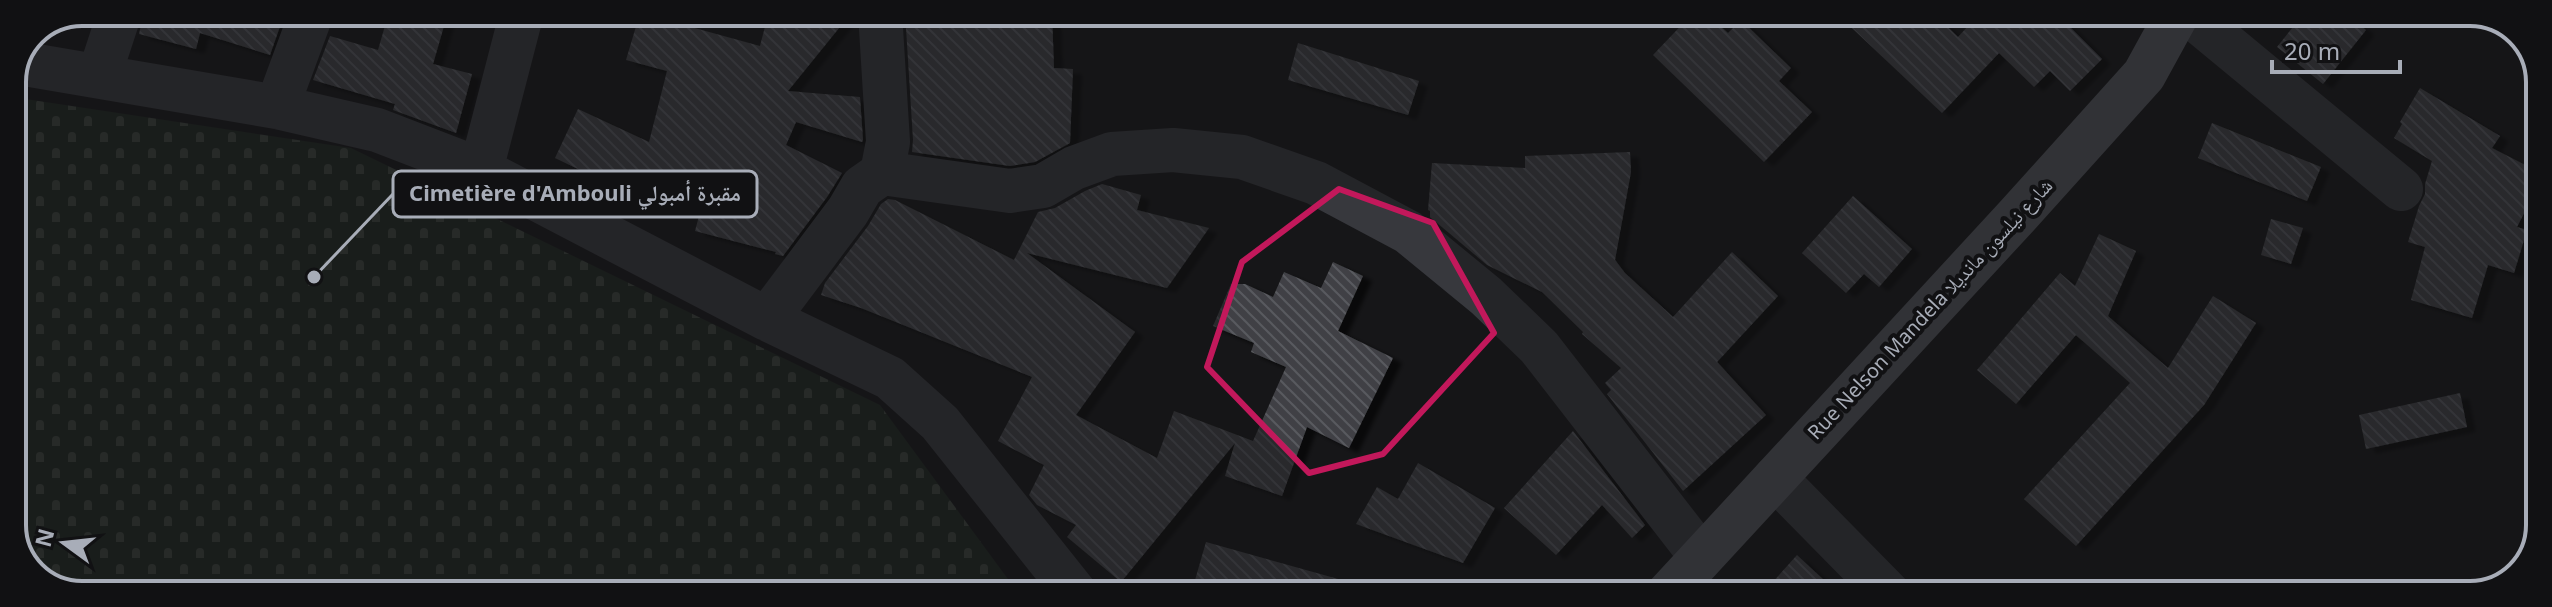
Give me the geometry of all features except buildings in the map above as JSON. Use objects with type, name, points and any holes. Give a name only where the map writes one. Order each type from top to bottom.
[{"type":"main road","name":"Rue Nelson Mandela شارع نيلسون مانديلا","points":[[1679,581],[2188,26]]},
{"type":"street","points":[[99,76],[115,26]]},
{"type":"street","points":[[277,107],[307,26]]},
{"type":"street","points":[[481,170],[518,26]]},
{"type":"street","points":[[881,26],[888,142],[882,173]]},
{"type":"street","points":[[2207,26],[2401,189]]},
{"type":"street","points":[[29,65],[277,107],[377,130],[481,170],[767,319],[890,378],[940,423],[1066,581]]},
{"type":"street","points":[[767,319],[848,211],[862,187],[882,173],[1010,191],[1043,186],[1074,168],[1112,154],[1173,150],[1242,157],[1316,183],[1408,232],[1486,296],[1539,347],[1701,556]]},
{"type":"street","points":[[1775,478],[1876,581]]},
{"type":"highlighted area","points":[[1339,189],[1433,223],[1494,333],[1383,454],[1309,473],[1207,367],[1242,262]]},
{"type":"green space","points":[[26,99],[351,148],[880,405],[1009,581],[82,581],[64,578],[54,574],[35,556],[26,529]]},
{"type":"place","name":"Cimetière d'Ambouli مقبرة أمبولي","points":[[314,277]]}]
